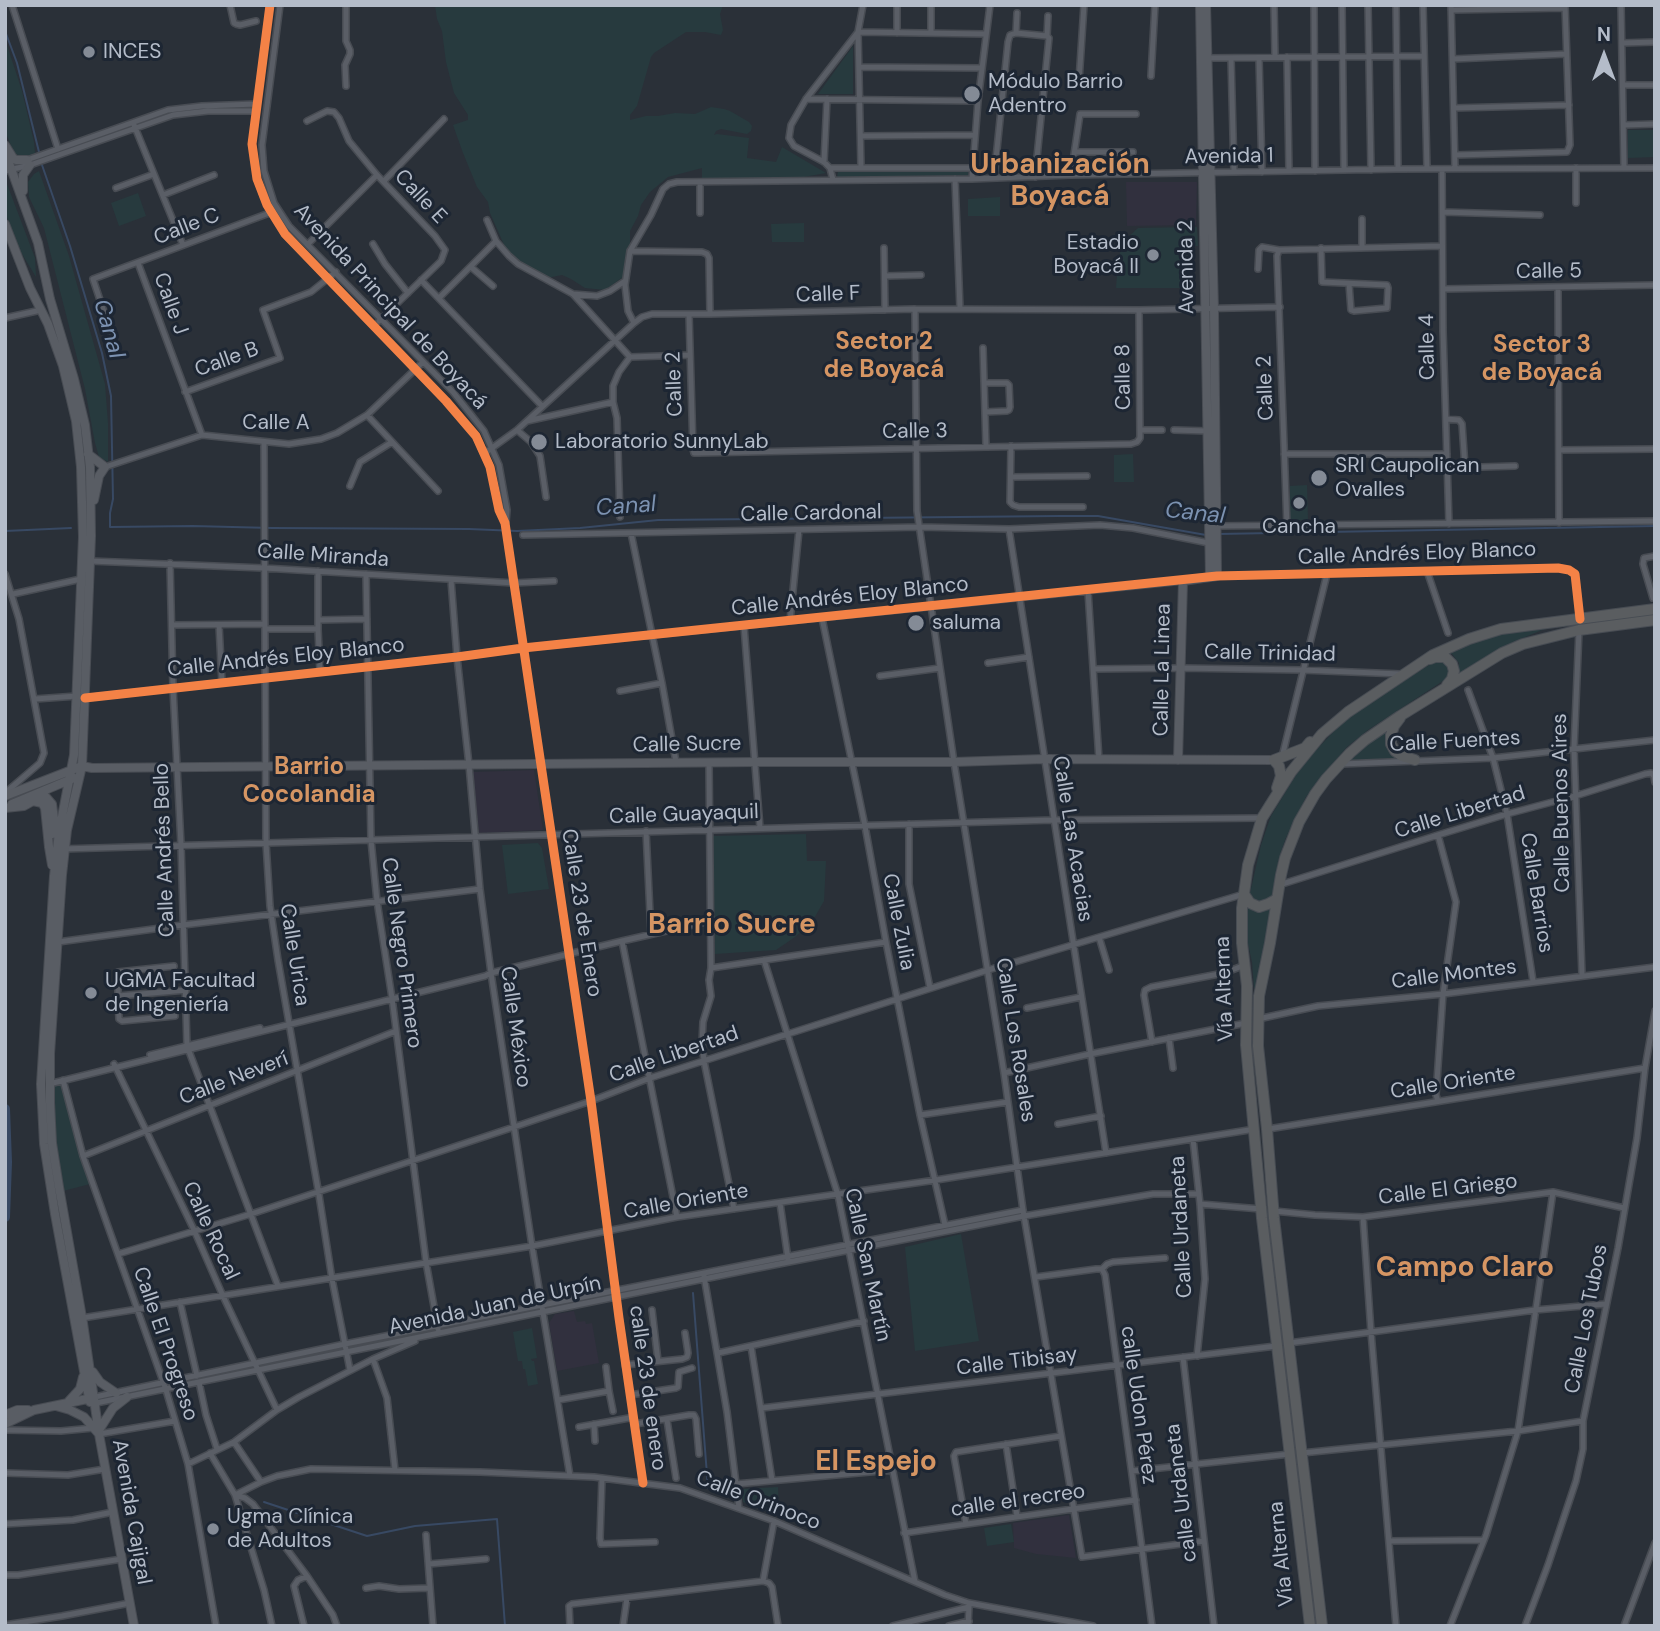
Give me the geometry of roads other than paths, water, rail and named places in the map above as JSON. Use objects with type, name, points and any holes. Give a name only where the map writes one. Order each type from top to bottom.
[{"type":"highway","name":"Vía Alterna","points":[[1322,1626],[1273,1211],[1258,1046],[1259,996],[1285,858],[1299,822],[1315,794],[1339,764],[1365,740],[1404,713],[1502,653],[1579,624],[1655,609]]},
{"type":"highway","name":"Vía Alterna","points":[[1310,1626],[1261,1209],[1246,1045],[1245,965],[1241,930],[1248,865],[1262,818],[1296,766],[1322,734],[1348,712],[1448,648],[1501,629],[1655,620]]},
{"type":"highway","points":[[1424,661],[1446,657],[1452,664],[1452,679],[1442,690]]},
{"type":"highway","points":[[1404,713],[1394,726],[1391,744],[1402,756],[1415,760]]},
{"type":"highway","points":[[1273,802],[1281,776],[1278,758],[1305,748],[1322,734]]},
{"type":"highway","points":[[1244,894],[1250,903],[1259,907],[1277,899]]},
{"type":"main road","name":"Avenida 2","points":[[1200,5],[1204,58]]},
{"type":"main road","name":"Avenida 2","points":[[1206,5],[1204,58],[1214,527]]},
{"type":"main road","points":[[5,145],[16,160],[32,161],[22,179],[24,204]]},
{"type":"main road","points":[[5,152],[8,170],[20,192],[37,243],[50,299],[73,372],[85,425],[91,513],[81,697],[75,755],[59,832],[61,849],[58,942],[49,1082],[55,1167],[82,1318],[86,1367],[76,1395],[59,1405]]},
{"type":"main road","points":[[5,179],[11,181],[20,192]]},
{"type":"main road","points":[[5,224],[63,366],[78,434],[83,507],[82,770],[54,874],[41,1084],[50,1187],[86,1367],[100,1382],[116,1393]]},
{"type":"main road","name":"Avenida 2","points":[[1210,309],[1208,431],[1214,527]]},
{"type":"main road","points":[[88,454],[106,467],[99,476],[91,513]]},
{"type":"main road","points":[[1213,577],[1214,527]]},
{"type":"main road","name":"Calle Andrés Eloy Blanco","points":[[1183,581],[1213,577]]},
{"type":"main road","name":"Calle La Linea","points":[[1178,760],[1183,581]]},
{"type":"main road","name":"Calle Sucre","points":[[82,770],[1278,758]]},
{"type":"main road","points":[[5,795],[72,768],[82,770]]},
{"type":"main road","points":[[5,807],[70,779],[82,770]]},
{"type":"main road","points":[[37,794],[46,797],[52,804],[52,832],[61,849]]},
{"type":"main road","points":[[5,807],[24,806],[33,801],[42,803],[45,808],[54,874]]},
{"type":"main road","name":"Avenida Cajigal","points":[[86,1367],[134,1626]]},
{"type":"main road","points":[[59,1405],[77,1413],[98,1431],[113,1408],[127,1397]]},
{"type":"main road","points":[[5,1415],[17,1410],[34,1410],[93,1400]]},
{"type":"main road","points":[[5,1424],[34,1410]]},
{"type":"street","points":[[12,5],[54,152]]},
{"type":"street","points":[[230,5],[234,23],[256,21]]},
{"type":"street","name":"Avenida Principal de Boyacá","points":[[270,5],[252,144],[257,179],[271,212],[285,234],[416,368],[476,436],[490,467],[499,510],[505,523]]},
{"type":"street","points":[[346,5],[346,41],[350,54],[345,65],[346,86]]},
{"type":"street","points":[[861,167],[858,32],[863,5]]},
{"type":"street","points":[[898,5],[898,33]]},
{"type":"street","points":[[931,5],[931,33]]},
{"type":"street","points":[[972,179],[990,5]]},
{"type":"street","points":[[1079,81],[1084,5]]},
{"type":"street","points":[[1150,76],[1155,5]]},
{"type":"street","points":[[1274,5],[1275,57]]},
{"type":"street","points":[[1314,5],[1315,171]]},
{"type":"street","points":[[1342,5],[1344,170]]},
{"type":"street","points":[[1368,5],[1371,170]]},
{"type":"street","points":[[1396,5],[1398,169]]},
{"type":"street","points":[[1423,5],[1427,169]]},
{"type":"street","points":[[1621,5],[1624,168]]},
{"type":"street","name":"Avenida Principal de Boyacá","points":[[281,6],[262,145],[264,171],[274,203],[289,226],[453,392],[484,431],[499,465],[507,510],[505,523]]},
{"type":"street","points":[[1455,155],[1567,152],[1570,145],[1565,7],[1451,8],[1455,169]]},
{"type":"street","points":[[1016,33],[1017,13]]},
{"type":"street","points":[[1035,177],[1049,38],[1048,16]]},
{"type":"street","points":[[858,32],[985,34]]},
{"type":"street","points":[[833,180],[830,168],[824,162],[794,146],[789,138],[791,125],[806,99],[858,32]]},
{"type":"street","points":[[995,178],[1010,35],[1016,33],[1047,36]]},
{"type":"street","points":[[1622,43],[1655,41]]},
{"type":"street","points":[[1453,59],[1566,54]]},
{"type":"street","points":[[1204,58],[1424,56]]},
{"type":"street","points":[[1287,57],[1289,172]]},
{"type":"street","points":[[1231,58],[1234,172]]},
{"type":"street","points":[[1259,58],[1262,172]]},
{"type":"street","points":[[860,67],[982,68]]},
{"type":"street","points":[[1623,85],[1655,85]]},
{"type":"street","points":[[806,99],[978,101]]},
{"type":"street","points":[[824,162],[827,99]]},
{"type":"street","points":[[134,125],[168,110],[202,106],[267,105]]},
{"type":"street","points":[[1454,108],[1569,105]]},
{"type":"street","points":[[8,170],[134,125],[173,115],[208,111],[266,112]]},
{"type":"street","name":"Calle E","points":[[307,121],[327,111],[340,118],[349,141],[445,250],[441,261],[374,325]]},
{"type":"street","points":[[1072,175],[1080,114],[1136,114]]},
{"type":"street","points":[[384,181],[444,119]]},
{"type":"street","points":[[1623,125],[1655,124]]},
{"type":"street","points":[[134,125],[183,245]]},
{"type":"street","points":[[861,136],[975,135]]},
{"type":"street","points":[[1074,152],[1133,152]]},
{"type":"street","name":"Avenida 1","points":[[630,251],[663,189],[677,182],[1655,167]]},
{"type":"street","points":[[830,168],[973,168]]},
{"type":"street","points":[[1576,168],[1576,203]]},
{"type":"street","name":"Calle 4","points":[[1443,169],[1442,246],[1450,524]]},
{"type":"street","points":[[116,188],[154,174]]},
{"type":"street","points":[[163,195],[214,175]]},
{"type":"street","points":[[301,250],[377,175]]},
{"type":"street","points":[[955,179],[960,309]]},
{"type":"street","points":[[700,182],[700,213]]},
{"type":"street","name":"Calle C","points":[[111,333],[93,279],[278,209]]},
{"type":"street","points":[[1443,212],[1540,215]]},
{"type":"street","points":[[1362,219],[1362,247]]},
{"type":"street","points":[[486,220],[496,241],[518,264],[573,294],[630,357]]},
{"type":"street","points":[[439,298],[496,241]]},
{"type":"street","points":[[373,244],[408,293]]},
{"type":"street","points":[[1258,269],[1259,250],[1262,247],[1279,250],[1442,246]]},
{"type":"street","points":[[884,248],[885,310]]},
{"type":"street","points":[[1321,248],[1322,282],[1387,285],[1387,308],[1352,310],[1349,284]]},
{"type":"street","name":"Calle 2","points":[[1279,250],[1277,256],[1287,526]]},
{"type":"street","points":[[634,323],[628,312],[626,281],[630,251],[707,254],[710,314]]},
{"type":"street","name":"Calle J","points":[[138,262],[202,435]]},
{"type":"street","points":[[471,267],[492,286]]},
{"type":"street","points":[[329,279],[336,272]]},
{"type":"street","points":[[885,276],[920,275]]},
{"type":"street","name":"Calle B","points":[[185,392],[280,358],[262,310],[311,292],[329,279]]},
{"type":"street","points":[[421,280],[542,406]]},
{"type":"street","points":[[573,294],[597,296],[626,281]]},
{"type":"street","name":"Calle 5","points":[[1443,289],[1655,285]]},
{"type":"street","points":[[1558,288],[1559,523]]},
{"type":"street","name":"Calle F","points":[[485,453],[517,430],[634,323],[652,314],[1280,307]]},
{"type":"street","points":[[915,309],[916,447]]},
{"type":"street","points":[[5,318],[41,310]]},
{"type":"street","name":"Calle 8","points":[[1137,442],[1140,438],[1139,310]]},
{"type":"street","name":"Calle 2","points":[[689,314],[694,453]]},
{"type":"street","points":[[983,348],[986,446]]},
{"type":"street","points":[[630,357],[690,355]]},
{"type":"street","points":[[620,517],[617,418],[613,386],[630,357]]},
{"type":"street","name":"Calle A","points":[[106,467],[202,435],[289,444],[321,439],[367,415],[423,362]]},
{"type":"street","points":[[984,383],[1007,383],[1010,407],[1009,411],[985,412]]},
{"type":"street","points":[[527,421],[613,401]]},
{"type":"street","points":[[367,415],[438,491]]},
{"type":"street","points":[[1446,419],[1459,420],[1462,424],[1465,467]]},
{"type":"street","points":[[517,430],[531,442],[540,456],[546,497]]},
{"type":"street","points":[[1140,430],[1162,430]]},
{"type":"street","points":[[1174,430],[1208,431]]},
{"type":"street","name":"Calle Urica","points":[[264,442],[266,843],[271,914],[332,1279],[351,1370]]},
{"type":"street","points":[[350,486],[360,462],[392,442]]},
{"type":"street","name":"Calle 3","points":[[694,453],[1137,442]]},
{"type":"street","points":[[1011,446],[1010,502],[1013,505],[1083,507]]},
{"type":"street","name":"Calle Los Rosales","points":[[916,447],[917,511],[954,762],[1024,1213],[1082,1557],[1142,1549]]},
{"type":"street","points":[[1559,450],[1655,449]]},
{"type":"street","points":[[1284,454],[1447,454]]},
{"type":"street","points":[[1448,468],[1516,466]]},
{"type":"street","points":[[1011,477],[1087,476]]},
{"type":"street","points":[[1214,527],[1655,521]]},
{"type":"street","name":"Calle 23 de Enero","points":[[505,523],[591,1101],[616,1294]]},
{"type":"street","name":"Calle Cardonal","points":[[523,535],[919,526],[1009,529],[1100,525],[1212,541]]},
{"type":"street","name":"Calle Las Acacias","points":[[1009,529],[1106,1153]]},
{"type":"street","points":[[790,621],[799,530]]},
{"type":"street","points":[[631,533],[676,762]]},
{"type":"street","points":[[1653,598],[1643,564],[1644,558],[1655,556]]},
{"type":"street","name":"Calle Miranda","points":[[90,561],[318,570],[514,583],[554,581]]},
{"type":"street","name":"Calle Andrés Bello","points":[[170,564],[187,1048],[278,1286]]},
{"type":"street","name":"Calle Andrés Eloy Blanco","points":[[1213,577],[1558,568],[1575,574],[1579,624]]},
{"type":"street","points":[[318,570],[320,672]]},
{"type":"street","points":[[1427,571],[1448,633]]},
{"type":"street","points":[[5,574],[13,594],[24,641],[43,747],[40,763],[5,795]]},
{"type":"street","name":"Calle Negro Primero","points":[[366,574],[371,840],[426,1262],[438,1330]]},
{"type":"street","points":[[1278,758],[1327,574]]},
{"type":"street","points":[[13,594],[81,579]]},
{"type":"street","name":"Calle México","points":[[451,580],[480,889],[491,973],[570,1476]]},
{"type":"street","name":"Calle Andrés Eloy Blanco","points":[[35,699],[222,683],[523,648],[1183,581]]},
{"type":"street","points":[[1088,591],[1099,760]]},
{"type":"street","name":"Calle Zulia","points":[[822,618],[920,1115],[945,1228]]},
{"type":"street","points":[[318,620],[367,620]]},
{"type":"street","name":"Calle Buenos Aires","points":[[1579,624],[1574,749],[1582,975]]},
{"type":"street","points":[[172,625],[318,629]]},
{"type":"street","points":[[219,625],[222,683]]},
{"type":"street","points":[[744,626],[760,828]]},
{"type":"street","points":[[988,663],[1029,657]]},
{"type":"street","points":[[880,676],[940,668]]},
{"type":"street","name":"Calle Trinidad","points":[[1093,669],[1180,668],[1405,674]]},
{"type":"street","points":[[620,691],[662,683]]},
{"type":"street","name":"Calle Barrios","points":[[1468,690],[1493,758],[1507,814],[1533,981]]},
{"type":"street","name":"Calle Fuentes","points":[[1339,764],[1493,758],[1655,740]]},
{"type":"street","points":[[709,762],[711,996],[704,1022],[704,1061],[734,1209]]},
{"type":"street","name":"Calle Libertad","points":[[1279,885],[1507,814],[1651,773],[1655,782]]},
{"type":"street","name":"Calle Guayaquil","points":[[61,849],[1053,820],[1262,818]]},
{"type":"street","points":[[909,824],[911,897],[930,988]]},
{"type":"street","points":[[646,831],[651,934]]},
{"type":"street","points":[[1438,835],[1456,902],[1443,995],[1436,1095],[1438,1101]]},
{"type":"street","points":[[58,942],[480,889]]},
{"type":"street","name":"Calle Libertad","points":[[118,1254],[251,1214],[591,1101],[650,1078],[930,988],[1244,894]]},
{"type":"street","points":[[49,1082],[391,996],[710,921]]},
{"type":"street","points":[[1099,937],[1109,970]]},
{"type":"street","points":[[622,941],[677,1217]]},
{"type":"street","points":[[711,968],[886,942]]},
{"type":"street","name":"Calle San Martín","points":[[764,960],[838,1195],[915,1581]]},
{"type":"street","points":[[1153,1042],[1144,995],[1146,990],[1224,973],[1245,965]]},
{"type":"street","points":[[174,966],[118,972],[118,996],[120,1021],[175,1016]]},
{"type":"street","name":"Calle Montes","points":[[1258,1018],[1318,1006],[1443,995],[1655,967]]},
{"type":"street","points":[[118,996],[186,990]]},
{"type":"street","points":[[1027,1009],[1081,998]]},
{"type":"street","name":"Calle Los Tubos","points":[[1525,1626],[1576,1481],[1583,1449],[1583,1421],[1618,1248],[1655,1011]]},
{"type":"street","points":[[1004,1073],[1246,1023]]},
{"type":"street","name":"Calle Neverí","points":[[83,1156],[396,1031]]},
{"type":"street","points":[[1169,1038],[1173,1068]]},
{"type":"street","name":"Calle Rocal","points":[[115,1066],[277,1410]]},
{"type":"street","name":"Calle Oriente","points":[[1267,1129],[1645,1068]]},
{"type":"street","name":"Calle El Progreso","points":[[63,1079],[83,1156],[165,1387],[188,1464],[216,1626]]},
{"type":"street","points":[[920,1115],[1008,1102]]},
{"type":"street","points":[[1058,1124],[1101,1116]]},
{"type":"street","name":"Calle Oriente","points":[[82,1318],[532,1246],[677,1217],[838,1195],[1255,1129]]},
{"type":"street","name":"Calle Urdaneta","points":[[1193,1139],[1205,1279],[1197,1356]]},
{"type":"street","points":[[1450,1626],[1484,1540],[1518,1431],[1553,1192]]},
{"type":"street","name":"Calle El Griego","points":[[1273,1211],[1363,1217],[1553,1192],[1624,1208]]},
{"type":"street","name":"Avenida Juan de Urpín","points":[[93,1400],[127,1397],[345,1345],[438,1330],[1024,1213],[1153,1194],[1199,1194]]},
{"type":"street","points":[[780,1203],[788,1259]]},
{"type":"street","points":[[1200,1204],[1261,1209]]},
{"type":"street","points":[[1363,1217],[1396,1626]]},
{"type":"street","points":[[1036,1277],[1102,1269],[1113,1262],[1165,1258]]},
{"type":"street","name":"calle Udon Pérez","points":[[1102,1269],[1105,1275],[1152,1626]]},
{"type":"street","points":[[704,1276],[727,1412],[739,1508]]},
{"type":"street","name":"calle 23 de enero","points":[[616,1294],[643,1483]]},
{"type":"street","points":[[180,1303],[204,1406],[217,1448]]},
{"type":"street","points":[[1289,1343],[1535,1310],[1606,1304]]},
{"type":"street","points":[[652,1310],[658,1361]]},
{"type":"street","points":[[718,1353],[864,1321]]},
{"type":"street","name":"Avenida Juan de Urpín","points":[[256,1367],[427,1336],[438,1330]]},
{"type":"street","points":[[625,1365],[687,1357],[685,1333]]},
{"type":"street","points":[[188,1464],[234,1442],[277,1410],[351,1370],[427,1336]]},
{"type":"street","points":[[751,1346],[772,1480]]},
{"type":"street","name":"Calle Tibisay","points":[[762,1408],[1277,1346]]},
{"type":"street","name":"calle Urdaneta","points":[[1182,1357],[1214,1626]]},
{"type":"street","points":[[373,1359],[387,1398],[395,1471]]},
{"type":"street","points":[[606,1367],[613,1411]]},
{"type":"street","points":[[629,1395],[676,1388],[679,1371],[692,1368]]},
{"type":"street","name":"Avenida Juan de Urpín","points":[[93,1400],[116,1393],[165,1387]]},
{"type":"street","points":[[558,1400],[609,1391]]},
{"type":"street","points":[[635,1424],[694,1415],[699,1454]]},
{"type":"street","points":[[579,1427],[629,1418]]},
{"type":"street","points":[[667,1420],[676,1478]]},
{"type":"street","points":[[5,1430],[98,1431],[175,1421]]},
{"type":"street","points":[[1302,1453],[1518,1431],[1583,1421]]},
{"type":"street","points":[[594,1424],[595,1441]]},
{"type":"street","points":[[966,1524],[954,1456],[956,1452],[1061,1436]]},
{"type":"street","points":[[234,1442],[261,1482]]},
{"type":"street","points":[[1006,1444],[1017,1516]]},
{"type":"street","points":[[210,1453],[235,1495],[272,1626]]},
{"type":"street","points":[[1132,1471],[1290,1454]]},
{"type":"street","points":[[5,1473],[68,1475],[105,1469]]},
{"type":"street","name":"Calle Orinoco","points":[[235,1495],[277,1476],[312,1469],[570,1476],[680,1488],[774,1521],[969,1605],[1093,1626]]},
{"type":"street","points":[[736,1484],[892,1470]]},
{"type":"street","points":[[602,1478],[601,1544],[655,1542]]},
{"type":"street","points":[[235,1495],[253,1504],[307,1576],[333,1615],[337,1626]]},
{"type":"street","name":"calle el recreo","points":[[904,1533],[1136,1500]]},
{"type":"street","points":[[5,1524],[73,1520],[113,1512]]},
{"type":"street","points":[[763,1581],[774,1521]]},
{"type":"street","points":[[426,1535],[433,1626]]},
{"type":"street","points":[[1389,1541],[1484,1540]]},
{"type":"street","points":[[1142,1549],[1203,1541]]},
{"type":"street","points":[[1624,1626],[1655,1543]]},
{"type":"street","points":[[5,1575],[122,1559]]},
{"type":"street","points":[[429,1564],[485,1559]]},
{"type":"street","points":[[304,1626],[294,1586],[298,1580],[307,1576]]},
{"type":"street","points":[[570,1626],[569,1606],[572,1604],[763,1581],[772,1587],[778,1626]]},
{"type":"street","points":[[366,1588],[429,1588]]},
{"type":"street","points":[[623,1626],[628,1598]]},
{"type":"street","points":[[5,1625],[130,1603]]},
{"type":"street","points":[[893,1626],[969,1605],[968,1623],[949,1626]]},
{"type":"waterway","name":"Canal","points":[[5,31],[17,63],[39,152]]},
{"type":"waterway","name":"Canal","points":[[42,165],[102,353],[111,396],[113,499],[110,527],[517,531],[658,520],[1098,516],[1206,535]]},
{"type":"waterway","name":"Canal","points":[[1218,534],[1655,526]]},
{"type":"waterway","points":[[5,531],[71,528]]},
{"type":"waterway","points":[[5,1109],[5,1217]]},
{"type":"waterway","points":[[693,1293],[708,1488]]},
{"type":"waterway","points":[[264,1502],[367,1536],[415,1526],[497,1519],[505,1626]]},
{"type":"place","name":"INCES","points":[[89,52]]},
{"type":"place","name":"Módulo Barrio Adentro","points":[[972,94]]},
{"type":"place","name":"Estadio Boyacá II","points":[[1153,255]]},
{"type":"place","name":"Laboratorio SunnyLab","points":[[539,442]]},
{"type":"place","name":"SRI Caupolican Ovalles","points":[[1319,478]]},
{"type":"place","name":"Cancha","points":[[1299,503]]},
{"type":"place","name":"saluma","points":[[916,623]]},
{"type":"place","name":"UGMA Facultad de Ingeniería","points":[[91,993]]},
{"type":"place","name":"Ugma Clínica de Adultos","points":[[213,1529]]},
{"type":"district","name":"Urbanización Boyacá","points":[[1060,182]]},
{"type":"district","name":"Sector 2 de Boyacá","points":[[884,357]]},
{"type":"district","name":"Sector 3 de Boyacá","points":[[1542,360]]},
{"type":"district","name":"Barrio Cocolandia","points":[[309,782]]},
{"type":"district","name":"Barrio Sucre","points":[[732,926]]},
{"type":"district","name":"Campo Claro","points":[[1465,1269]]},
{"type":"district","name":"El Espejo","points":[[876,1463]]}]
